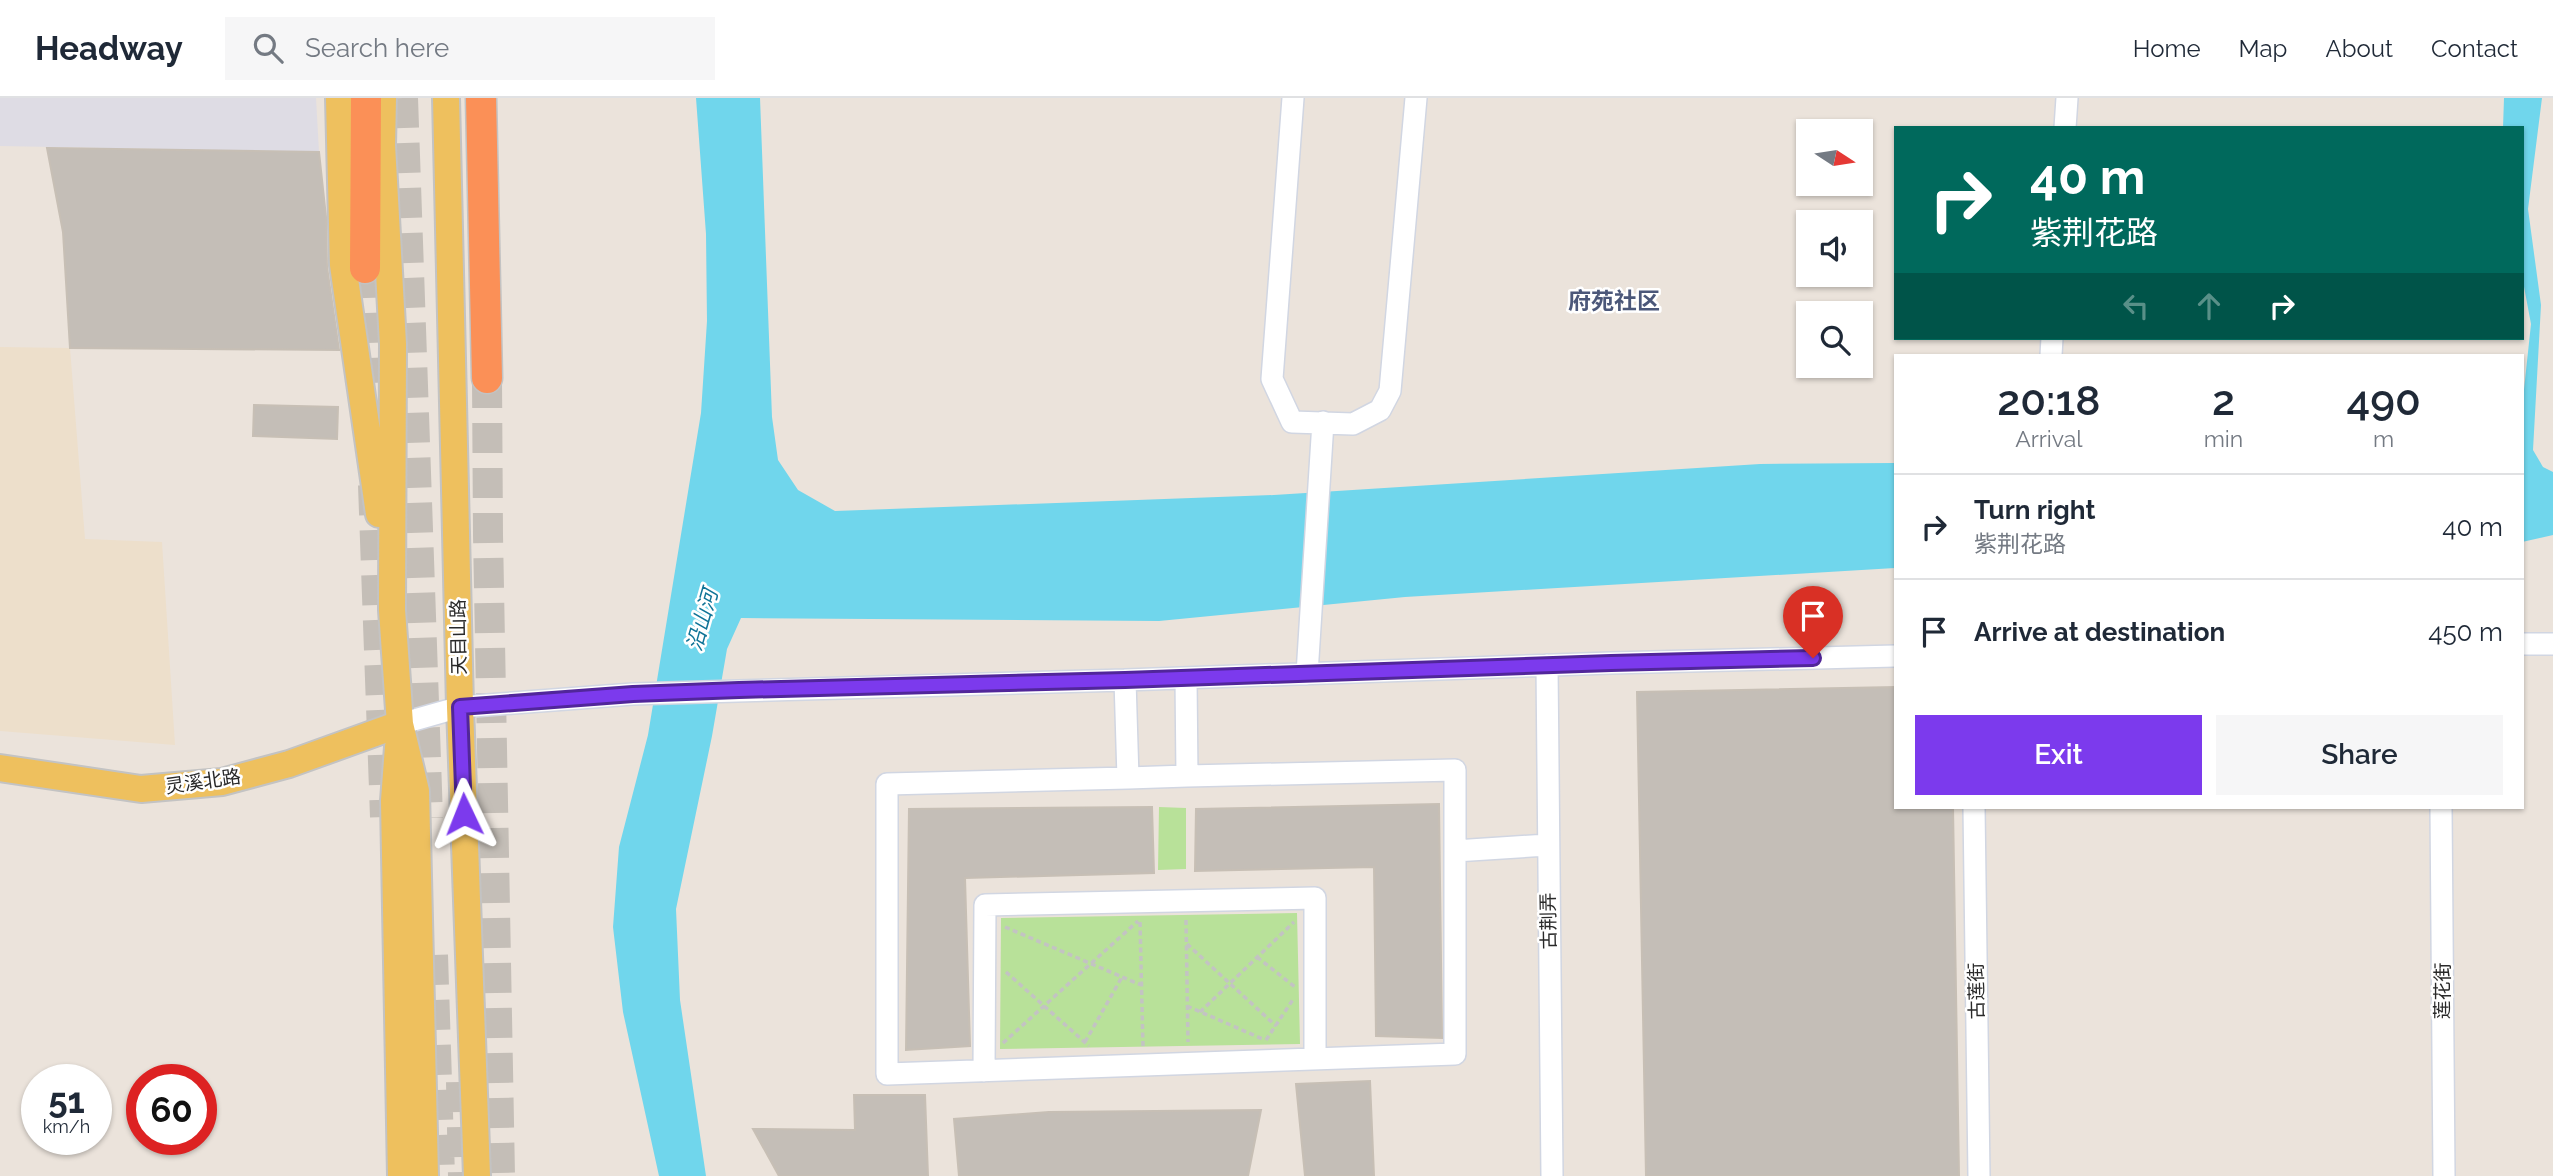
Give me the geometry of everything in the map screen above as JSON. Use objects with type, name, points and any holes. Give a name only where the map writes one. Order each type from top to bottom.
[{"type":"highway","points":[[365,268],[366,98]]},
{"type":"highway","points":[[481,98],[487,378]]},
{"type":"main road","points":[[339,98],[343,265],[392,610],[400,724],[394,800],[401,1176]]},
{"type":"main road","points":[[383,98],[382,145],[393,344],[392,610]]},
{"type":"main road","name":"天目山路","points":[[446,98],[460,707],[477,1176]]},
{"type":"main road","points":[[400,724],[416,791],[425,1176]]},
{"type":"main road","name":"灵溪北路","points":[[0,768],[141,789],[222,782],[289,764],[400,724]]},
{"type":"street","points":[[1293,98],[1272,379],[1292,422],[1353,424],[1380,410],[1390,391],[1416,98]]},
{"type":"street","points":[[2065,126],[2067,98]]},
{"type":"street","points":[[1307,674],[1323,422]]},
{"type":"street","points":[[2524,644],[2553,644]]},
{"type":"street","points":[[400,724],[460,707],[633,694],[1894,656]]},
{"type":"street","name":"古荆弄","points":[[1547,665],[1552,1176]]},
{"type":"street","points":[[1186,678],[1187,776]]},
{"type":"street","points":[[1125,680],[1128,778]]},
{"type":"street","points":[[1455,770],[1455,1054],[887,1074],[887,784],[1187,776],[1455,770]]},
{"type":"street","name":"古莲街","points":[[1974,809],[1979,1176]]},
{"type":"street","name":"莲花街","points":[[2441,809],[2444,1176]]},
{"type":"street","points":[[1455,851],[1547,845]]},
{"type":"street","points":[[984,1071],[985,905],[1139,911],[1187,901],[1315,898],[1315,1059]]},
{"type":"path","points":[[1187,901],[1189,1063]]},
{"type":"path","points":[[1000,1045],[1091,964],[1139,911]]},
{"type":"path","points":[[1139,911],[1144,1065]]},
{"type":"path","points":[[1200,1012],[1298,919]]},
{"type":"path","points":[[1001,925],[1141,985]]},
{"type":"path","points":[[1186,943],[1276,1026]]},
{"type":"path","points":[[1258,957],[1299,990],[1266,1040]]},
{"type":"path","points":[[1001,968],[1091,1048]]},
{"type":"path","points":[[1085,1043],[1122,977]]},
{"type":"path","points":[[1187,1006],[1277,1045]]},
{"type":"shaded area","points":[[0,98],[316,98],[319,152],[0,146]]},
{"type":"shaded area","points":[[0,347],[70,348],[85,539],[162,542],[175,745],[0,731]]},
{"type":"green space","points":[[1159,807],[1186,808],[1186,869],[1158,870]]},
{"type":"green space","points":[[1297,913],[1300,1044],[1000,1049],[1001,918]]},
{"type":"water","name":"沿山河","points":[[696,98],[760,98],[772,417],[778,460],[798,490],[835,511],[1274,495],[1760,464],[1894,463],[1894,568],[1405,597],[1159,621],[741,618],[727,649],[676,909],[680,1000],[706,1176],[659,1176],[623,1012],[613,927],[619,847],[648,735],[701,413],[707,321],[706,234]]},
{"type":"water","points":[[2504,98],[2542,98],[2528,209],[2541,305],[2533,450],[2543,467],[2553,472],[2553,535],[2524,542],[2524,389],[2531,324],[2524,287],[2524,126],[2503,126]]},
{"type":"building","points":[[47,148],[319,152],[326,217],[327,267],[339,350],[70,348],[63,232]]},
{"type":"building","points":[[254,405],[338,407],[337,439],[253,436]]},
{"type":"building","points":[[1894,687],[1894,809],[1953,809],[1959,1176],[1646,1176],[1637,692]]},
{"type":"building","points":[[1439,804],[1442,1038],[1376,1036],[1374,867],[1195,871],[1196,809]]},
{"type":"building","points":[[1152,807],[1154,873],[965,878],[970,1046],[906,1050],[909,809]]},
{"type":"building","points":[[1370,1081],[1374,1176],[1305,1176],[1296,1084]]},
{"type":"building","points":[[854,1095],[925,1095],[928,1176],[779,1176],[753,1129],[855,1130]]},
{"type":"building","points":[[1261,1110],[1248,1176],[959,1176],[954,1119],[1049,1112]]},
{"type":"tunnel","points":[[403,98],[428,818]]},
{"type":"tunnel","points":[[365,268],[369,383]]},
{"type":"tunnel","points":[[487,378],[500,1176]]},
{"type":"tunnel","points":[[373,485],[385,817]]},
{"type":"tunnel","points":[[433,955],[440,1176]]},
{"type":"tunnel","points":[[461,1082],[463,1176]]},
{"type":"district","name":"府苑社区","points":[[1614,300]]},
{"type":"route","points":[[464,814],[460,707],[633,694],[739,690],[1813,658]]}]
